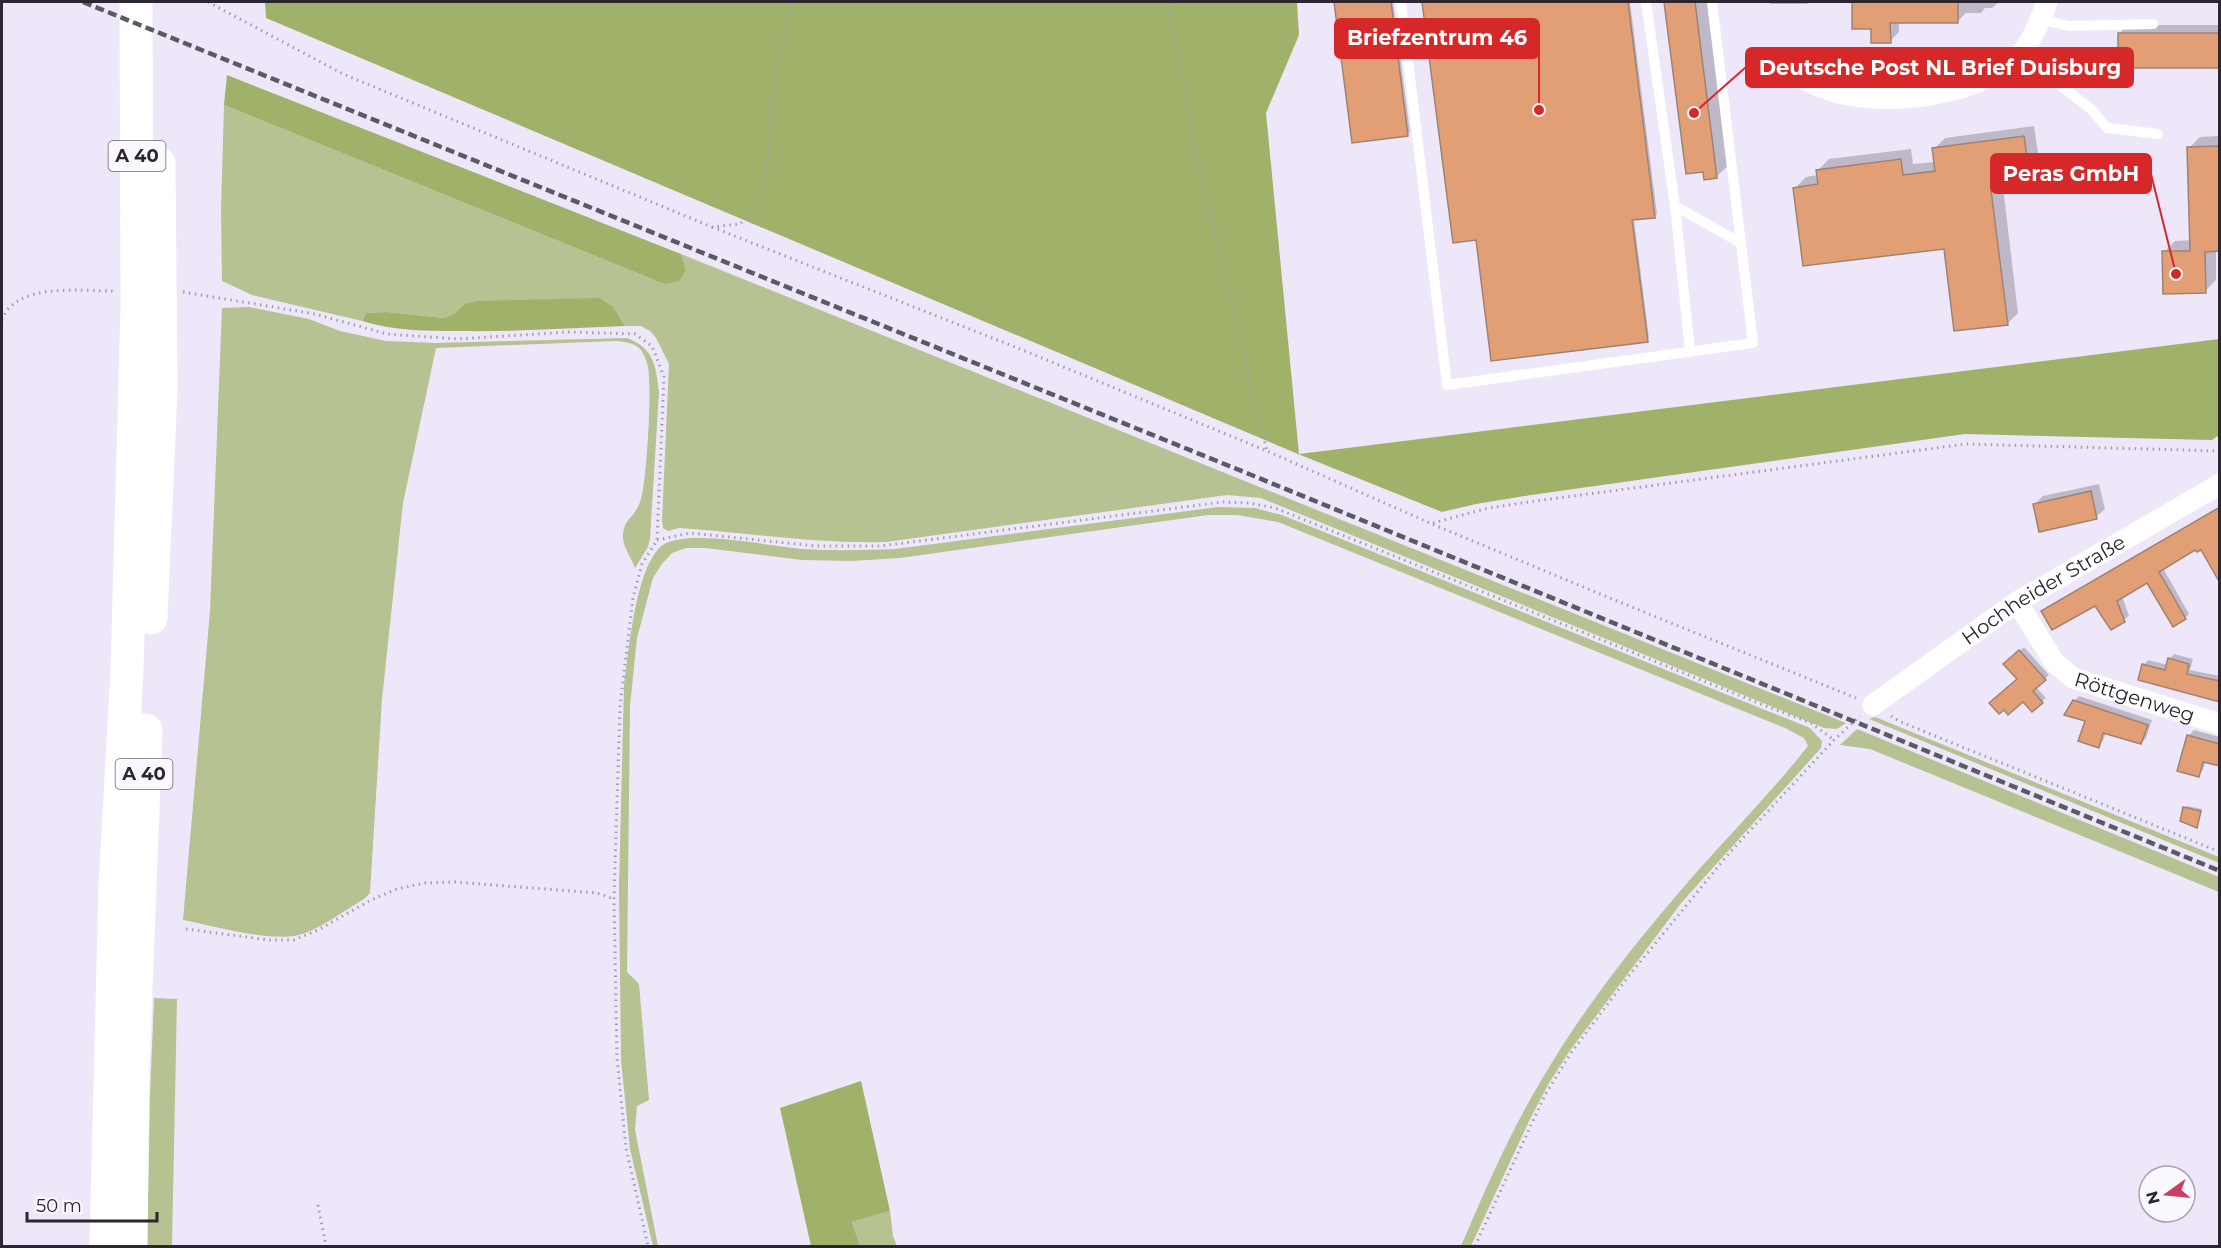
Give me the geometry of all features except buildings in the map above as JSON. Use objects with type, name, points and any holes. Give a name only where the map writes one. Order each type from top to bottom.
[{"type":"highway","name":"A 40","points":[[131,1246],[133,1069],[161,390],[147,38],[136,2]]},
{"type":"highway","name":"A 40","points":[[147,38],[156,2]]},
{"type":"highway","name":"A 40","points":[[106,1246],[115,886],[127,670],[156,292]]},
{"type":"street","points":[[1804,81],[1835,92],[1868,97],[1917,97],[1964,88],[2016,60],[2036,30],[2044,10]]},
{"type":"street","name":"Hochheider Straße","points":[[1873,705],[2017,602],[2220,484]]},
{"type":"street","name":"Röttgenweg","points":[[2017,602],[2054,662],[2073,678],[2220,724]]},
{"type":"lane","points":[[1401,2],[1447,385],[1753,343],[1712,2]]},
{"type":"lane","points":[[1646,2],[1675,206],[1690,351]]},
{"type":"lane","points":[[2044,10],[2068,26],[2153,24]]},
{"type":"lane","points":[[2020,54],[2092,110],[2107,128],[2158,134]]},
{"type":"lane","points":[[1675,206],[1741,243]]},
{"type":"path","points":[[208,2],[343,74],[712,227],[1025,351],[1267,451],[1432,524],[1873,705],[1901,722],[2220,852]]},
{"type":"path","points":[[712,227],[740,224],[748,216],[759,194],[770,142],[775,79],[792,2]]},
{"type":"path","points":[[1169,2],[1202,184],[1267,451]]},
{"type":"path","points":[[2,320],[12,303],[24,296],[63,292]]},
{"type":"path","points":[[156,292],[315,314],[387,334],[458,339],[568,332],[635,334],[652,346],[664,377],[657,540],[642,564],[633,598],[620,706],[614,899],[617,1058],[626,1148],[648,1246]]},
{"type":"path","points":[[1432,524],[1488,508],[1966,444],[2220,451]]},
{"type":"path","points":[[657,540],[690,533],[816,546],[880,546],[1223,502],[1249,503],[1275,508],[1811,723],[1834,740]]},
{"type":"path","points":[[1475,1246],[1545,1095],[1571,1053],[1631,973],[1731,851],[1834,740],[1873,705]]},
{"type":"path","points":[[186,929],[269,940],[294,940],[318,930],[371,900],[425,883],[455,882],[597,893],[614,899]]},
{"type":"path","points":[[318,1205],[326,1246]]},
{"type":"green space","points":[[265,2],[1297,2],[1299,35],[1266,113],[1299,454],[2219,339],[2219,435],[2212,440],[1965,434],[1531,495],[1442,512],[1298,454],[266,18]]},
{"type":"green space","points":[[227,75],[681,254],[686,270],[679,281],[664,284],[224,105]]},
{"type":"green space","points":[[224,105],[664,284],[686,270],[681,254],[1846,723],[1837,729],[1824,728],[1261,498],[1227,495],[886,542],[814,540],[679,528],[668,531],[663,528],[662,520],[669,364],[650,331],[641,326],[625,326],[614,308],[464,304],[454,314],[444,318],[387,312],[366,313],[362,321],[252,295],[222,281]]},
{"type":"green space","points":[[600,298],[614,308],[625,326],[434,331],[398,329],[362,321],[366,313],[387,312],[444,318],[454,314],[464,304],[479,301]]},
{"type":"green space","points":[[249,307],[309,319],[340,331],[386,341],[436,343],[627,338],[643,347],[652,359],[659,392],[650,539],[648,547],[635,568],[624,545],[623,531],[640,502],[647,456],[649,378],[647,363],[641,350],[632,344],[615,341],[436,348],[403,503],[382,699],[370,893],[320,926],[302,934],[281,937],[223,929],[183,920],[210,611],[222,308]]},
{"type":"green space","points":[[1218,507],[1255,508],[1282,515],[1810,728],[1822,741],[1821,748],[1682,902],[1571,1049],[1530,1119],[1471,1246],[1461,1246],[1498,1161],[1530,1099],[1572,1031],[1605,984],[1658,918],[1808,746],[1804,738],[1785,728],[1278,522],[1237,515],[1208,515],[900,558],[851,561],[802,560],[705,548],[686,548],[672,553],[661,565],[653,578],[637,638],[630,706],[627,972],[639,984],[649,1100],[637,1106],[635,1130],[658,1246],[653,1246],[630,1149],[621,1060],[619,886],[624,685],[639,593],[644,575],[659,548],[670,542],[706,538],[803,549],[895,549]]},
{"type":"green space","points":[[1875,717],[2219,857],[2219,863],[1869,719]]},
{"type":"green space","points":[[1857,729],[2219,877],[2219,892],[1870,749],[1840,745]]},
{"type":"green space","points":[[154,998],[177,999],[172,1246],[147,1246]]},
{"type":"green space","points":[[861,1081],[890,1211],[852,1222],[860,1246],[811,1246],[780,1108]]},
{"type":"green space","points":[[890,1211],[893,1236],[897,1246],[860,1246],[852,1222]]},
{"type":"railway","points":[[83,2],[1249,474],[2220,871]]},
{"type":"place","name":"Briefzentrum 46","points":[[1539,110]]},
{"type":"place","name":"Deutsche Post NL Brief Duisburg","points":[[1694,113]]},
{"type":"place","name":"Peras GmbH","points":[[2176,274]]}]
